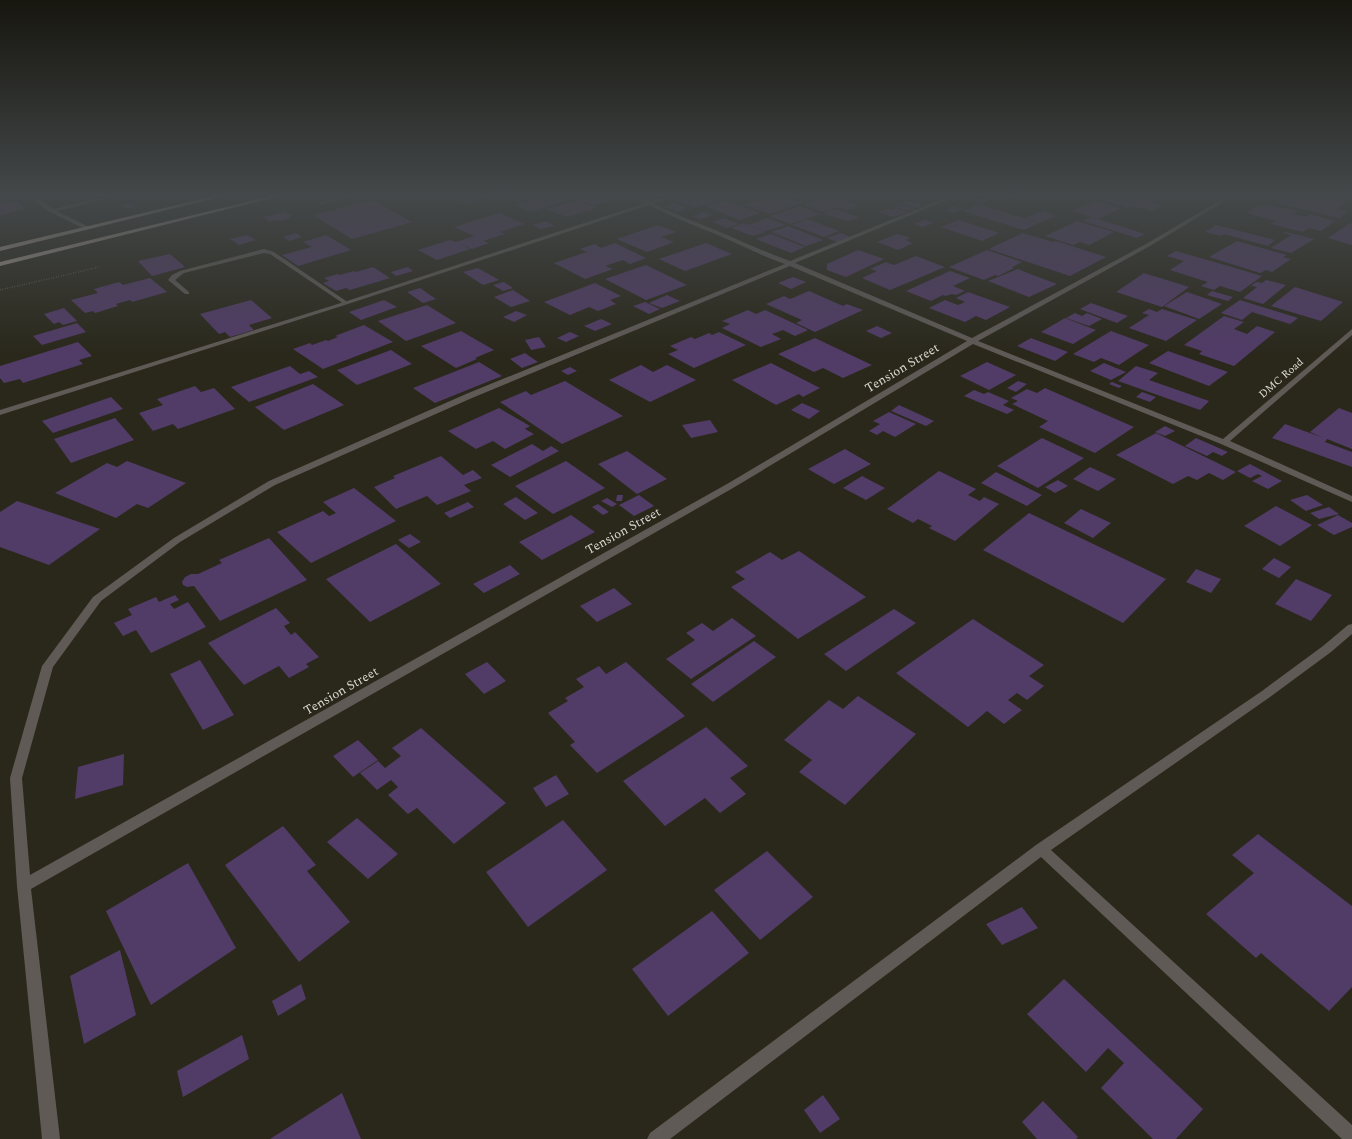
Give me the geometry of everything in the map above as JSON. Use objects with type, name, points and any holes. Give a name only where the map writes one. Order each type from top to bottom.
[{"type":"highway","points":[[0,264],[65,248]]},
{"type":"street","points":[[0,413],[509,248]]},
{"type":"street","points":[[750,248],[972,341],[1224,442],[1352,499]]},
{"type":"street","points":[[51,1139],[24,886],[16,778],[48,666],[97,599],[177,540],[272,483],[476,393],[825,248]]},
{"type":"street","name":"Tension Street","points":[[24,886],[730,486],[972,341],[1142,248]]},
{"type":"street","points":[[187,293],[171,280],[174,276],[182,272],[250,253],[264,251],[272,254],[346,302]]},
{"type":"street","name":"DMC Road","points":[[1224,442],[1352,330]]},
{"type":"street","points":[[656,1139],[1041,849],[1266,694],[1327,649],[1352,628]]},
{"type":"street","points":[[1041,849],[1352,1138]]},
{"type":"path","points":[[0,290],[100,267]]},
{"type":"building","points":[[308,248],[348,248],[351,250],[298,266],[282,255]]},
{"type":"building","points":[[424,248],[470,249],[437,260],[418,250]]},
{"type":"building","points":[[626,248],[646,258],[630,264],[623,260],[605,266],[613,269],[585,279],[554,263],[587,252],[580,249]]},
{"type":"building","points":[[638,248],[657,248],[647,252]]},
{"type":"building","points":[[691,248],[718,248],[732,254],[685,271],[659,259]]},
{"type":"building","points":[[779,248],[802,248],[791,253]]},
{"type":"building","points":[[1078,248],[1106,257],[1070,276],[989,249]]},
{"type":"building","points":[[1224,248],[1263,248],[1287,255],[1283,257],[1291,259],[1272,272],[1266,270],[1260,273],[1209,257]]},
{"type":"building","points":[[1272,248],[1299,248],[1291,253]]},
{"type":"building","points":[[858,250],[884,259],[846,277],[827,270],[827,264]]},
{"type":"building","points":[[987,250],[1022,262],[998,276],[995,275],[984,280],[949,267]]},
{"type":"building","points":[[1176,251],[1262,276],[1240,292],[1220,286],[1214,290],[1201,286],[1208,282],[1170,270],[1184,261],[1167,256]]},
{"type":"building","points":[[170,254],[185,267],[152,276],[138,261]]},
{"type":"building","points":[[916,256],[945,267],[890,290],[862,278],[877,271],[870,269],[886,262],[894,265]]},
{"type":"building","points":[[646,265],[687,285],[646,300],[605,279]]},
{"type":"building","points":[[373,267],[390,278],[350,290],[346,288],[336,291],[323,283],[329,281],[324,278]]},
{"type":"building","points":[[408,267],[413,271],[396,276],[391,272]]},
{"type":"building","points":[[478,268],[499,280],[483,285],[463,272]]},
{"type":"building","points":[[1018,269],[1057,284],[1029,297],[988,281]]},
{"type":"building","points":[[950,271],[970,278],[953,286],[965,291],[956,295],[943,295],[931,301],[906,291]]},
{"type":"building","points":[[1144,273],[1189,287],[1162,307],[1116,292]]},
{"type":"building","points":[[793,277],[806,282],[791,289],[778,283]]},
{"type":"building","points":[[150,278],[167,292],[132,302],[130,300],[116,304],[118,306],[95,313],[93,311],[85,313],[71,300],[98,293],[94,289],[119,282],[123,285]]},
{"type":"building","points":[[1266,280],[1286,285],[1263,304],[1243,298],[1257,287],[1251,286],[1256,282],[1262,283]]},
{"type":"building","points":[[504,282],[513,288],[503,291],[493,285]]},
{"type":"building","points":[[595,283],[621,296],[610,300],[616,304],[598,311],[589,307],[570,315],[544,302]]},
{"type":"building","points":[[1295,287],[1343,302],[1321,321],[1271,306]]},
{"type":"building","points":[[420,288],[436,299],[423,303],[407,292]]},
{"type":"building","points":[[513,290],[530,301],[511,307],[494,297]]},
{"type":"building","points":[[809,291],[843,306],[847,304],[863,310],[815,332],[796,323],[802,320],[766,304],[784,296],[790,299]]},
{"type":"building","points":[[1212,291],[1233,297],[1228,301],[1207,295]]},
{"type":"building","points":[[968,292],[1010,307],[986,320],[976,316],[965,322],[929,308],[945,300],[958,305],[965,302],[956,298]]},
{"type":"building","points":[[1187,292],[1222,304],[1199,319],[1164,306]]},
{"type":"building","points":[[667,295],[680,301],[662,308],[649,303]]},
{"type":"building","points":[[251,300],[272,318],[249,325],[254,330],[230,337],[225,332],[219,334],[200,314]]},
{"type":"building","points":[[384,300],[397,307],[361,320],[349,312]]},
{"type":"building","points":[[1240,300],[1298,318],[1290,324],[1252,312],[1242,320],[1221,313]]},
{"type":"building","points":[[645,302],[660,309],[649,314],[633,306]]},
{"type":"building","points":[[1091,303],[1128,316],[1117,323],[1080,309]]},
{"type":"building","points":[[427,305],[456,323],[406,341],[378,321]]},
{"type":"building","points":[[64,308],[77,321],[63,325],[59,322],[54,324],[44,314]]},
{"type":"building","points":[[1149,309],[1157,312],[1162,309],[1197,320],[1166,341],[1129,328],[1149,315],[1142,313]]},
{"type":"building","points":[[748,310],[756,314],[765,310],[808,330],[795,336],[783,330],[772,334],[781,339],[761,347],[722,328],[730,324],[722,321]]},
{"type":"building","points":[[516,311],[527,315],[514,322],[503,317]]},
{"type":"building","points":[[1075,313],[1082,316],[1087,313],[1102,319],[1089,326],[1066,318]]},
{"type":"building","points":[[1224,316],[1244,322],[1234,329],[1247,334],[1257,326],[1275,332],[1234,366],[1199,354],[1202,351],[1184,345]]},
{"type":"building","points":[[1065,318],[1096,330],[1073,344],[1041,332]]},
{"type":"building","points":[[601,319],[612,324],[595,331],[584,326]]},
{"type":"building","points":[[77,323],[86,332],[42,345],[33,336]]},
{"type":"building","points":[[364,325],[393,342],[323,369],[293,349],[310,343],[312,345],[326,340],[328,341],[338,337],[335,336]]},
{"type":"building","points":[[877,326],[892,333],[881,338],[866,331]]},
{"type":"building","points":[[461,331],[494,350],[456,368],[421,346]]},
{"type":"building","points":[[1111,331],[1149,345],[1119,365],[1101,358],[1094,362],[1073,354]]},
{"type":"building","points":[[570,332],[579,336],[566,342],[557,338]]},
{"type":"building","points":[[719,332],[746,345],[694,368],[668,354],[678,350],[670,346],[691,337],[695,339],[709,333],[712,335]]},
{"type":"building","points":[[539,337],[546,347],[531,350],[525,340]]},
{"type":"building","points":[[815,338],[872,365],[843,378],[823,368],[814,372],[778,354]]},
{"type":"building","points":[[1031,338],[1068,352],[1055,361],[1017,346]]},
{"type":"building","points":[[78,342],[92,356],[79,360],[83,364],[23,383],[20,379],[4,383],[0,378],[0,366]]},
{"type":"building","points":[[391,350],[412,364],[357,385],[337,370]]},
{"type":"building","points":[[1168,351],[1228,372],[1209,386],[1149,363]]},
{"type":"building","points":[[525,353],[538,362],[522,368],[510,359]]},
{"type":"building","points":[[479,362],[502,376],[435,403],[413,388]]},
{"type":"building","points":[[987,362],[1016,375],[989,390],[960,376]]},
{"type":"building","points":[[771,363],[820,388],[803,397],[799,394],[776,405],[732,380]]},
{"type":"building","points":[[1104,363],[1126,372],[1111,380],[1090,371]]},
{"type":"building","points":[[641,365],[653,372],[667,365],[696,380],[650,402],[609,380]]},
{"type":"building","points":[[290,366],[300,374],[309,371],[318,377],[249,402],[231,387]]},
{"type":"building","points":[[1136,366],[1158,373],[1149,380],[1209,401],[1200,410],[1118,381]]},
{"type":"building","points":[[570,367],[577,371],[568,375],[561,371]]},
{"type":"building","points":[[565,381],[623,416],[562,444],[500,402],[526,391],[531,395]]},
{"type":"building","points":[[1018,381],[1027,384],[1016,392],[1007,388]]},
{"type":"building","points":[[1112,382],[1122,386],[1119,388],[1109,384]]},
{"type":"building","points":[[313,384],[344,405],[284,430],[255,407]]},
{"type":"building","points":[[195,386],[201,392],[214,388],[235,409],[178,429],[173,424],[153,431],[139,413],[163,405],[157,399]]},
{"type":"building","points":[[1045,388],[1134,427],[1095,453],[1039,427],[1048,421],[1012,404],[1018,401],[1011,398],[1027,389],[1037,393]]},
{"type":"building","points":[[974,390],[984,394],[988,392],[1009,401],[1003,405],[1014,410],[1007,414],[964,396]]},
{"type":"building","points":[[1142,392],[1156,397],[1150,402],[1136,397]]},
{"type":"building","points":[[111,397],[123,409],[53,433],[42,421]]},
{"type":"building","points":[[802,403],[820,411],[809,419],[791,410]]},
{"type":"building","points":[[899,405],[934,421],[926,426],[891,411]]},
{"type":"building","points":[[499,408],[530,426],[525,429],[534,434],[505,449],[493,441],[476,449],[448,431]]},
{"type":"building","points":[[1339,408],[1352,413],[1352,449],[1327,439],[1325,442],[1352,452],[1352,467],[1272,438],[1285,424],[1321,437],[1310,432]]},
{"type":"building","points":[[889,412],[916,424],[895,437],[883,431],[877,435],[869,431],[880,424],[873,421]]},
{"type":"building","points":[[115,418],[134,440],[71,463],[54,439]]},
{"type":"building","points":[[710,420],[718,432],[691,438],[682,425]]},
{"type":"building","points":[[1165,426],[1175,431],[1165,436],[1155,432]]},
{"type":"building","points":[[1156,433],[1236,472],[1223,480],[1209,473],[1197,480],[1188,476],[1173,484],[1116,455]]},
{"type":"building","points":[[1042,438],[1084,458],[1038,488],[997,466]]},
{"type":"building","points":[[1196,438],[1228,452],[1222,456],[1213,452],[1207,456],[1185,446]]},
{"type":"building","points":[[532,444],[543,451],[551,446],[559,451],[510,477],[491,465]]},
{"type":"building","points":[[845,449],[871,464],[834,484],[808,469]]},
{"type":"building","points":[[627,451],[667,479],[637,494],[598,464]]},
{"type":"building","points":[[441,456],[463,475],[473,470],[482,478],[464,485],[471,491],[437,505],[427,496],[396,509],[374,487],[395,478],[393,476]]},
{"type":"building","points":[[127,461],[186,483],[148,508],[137,504],[116,518],[55,493],[107,463],[117,467]]},
{"type":"building","points":[[566,461],[605,488],[553,514],[515,486]]},
{"type":"building","points":[[1250,464],[1282,481],[1268,489],[1252,481],[1262,476],[1258,474],[1250,478],[1237,471]]},
{"type":"building","points":[[1090,467],[1116,479],[1098,491],[1073,479]]},
{"type":"building","points":[[939,471],[976,489],[968,495],[980,501],[984,497],[999,504],[955,541],[929,528],[932,526],[918,519],[913,523],[887,509]]},
{"type":"building","points":[[996,472],[1042,495],[1027,506],[981,483]]},
{"type":"building","points":[[862,476],[885,488],[866,500],[843,488]]},
{"type":"building","points":[[1058,480],[1068,486],[1055,493],[1045,487]]},
{"type":"building","points":[[354,488],[396,521],[311,563],[277,532],[323,511],[329,516],[336,513],[323,502]]},
{"type":"building","points":[[617,495],[623,495],[622,501],[616,501]]},
{"type":"building","points":[[639,495],[654,506],[634,516],[619,505]]},
{"type":"building","points":[[1307,495],[1323,505],[1306,511],[1290,500]]},
{"type":"building","points":[[516,497],[538,513],[525,520],[503,504]]},
{"type":"building","points":[[607,498],[617,504],[612,507],[601,501]]},
{"type":"building","points":[[17,501],[100,529],[49,565],[0,547],[0,512]]},
{"type":"building","points":[[468,502],[474,507],[450,518],[444,513]]},
{"type":"building","points":[[598,504],[609,512],[603,515],[592,507]]},
{"type":"building","points":[[1276,506],[1312,525],[1280,546],[1244,526]]},
{"type":"building","points":[[1329,507],[1339,514],[1319,519],[1310,513]]},
{"type":"building","points":[[1081,509],[1111,523],[1093,538],[1064,523]]},
{"type":"building","points":[[1029,513],[1166,579],[1123,623],[983,550]]},
{"type":"building","points":[[571,515],[595,532],[542,560],[519,542]]},
{"type":"building","points":[[1338,515],[1352,523],[1352,527],[1334,535],[1317,525]]},
{"type":"building","points":[[410,534],[421,542],[409,548],[398,540]]},
{"type":"building","points":[[269,538],[307,580],[220,621],[194,586],[187,587],[183,585],[182,582],[185,577],[191,574],[198,574],[222,563],[219,560]]},
{"type":"building","points":[[396,544],[441,584],[370,622],[326,579]]},
{"type":"building","points":[[799,551],[866,597],[798,639],[731,587],[745,579],[735,572],[770,552],[782,560]]},
{"type":"building","points":[[1274,558],[1291,567],[1279,578],[1262,569]]},
{"type":"building","points":[[510,565],[520,574],[484,593],[473,584]]},
{"type":"building","points":[[1196,569],[1221,579],[1211,593],[1186,582]]},
{"type":"building","points":[[1296,579],[1332,595],[1311,621],[1275,604]]},
{"type":"building","points":[[614,588],[632,604],[597,622],[580,606]]},
{"type":"building","points":[[175,595],[179,600],[170,604],[174,609],[188,602],[206,627],[151,653],[136,630],[123,636],[114,623],[132,615],[128,609],[156,597],[159,602]]},
{"type":"building","points":[[276,608],[290,623],[284,626],[291,635],[295,632],[319,657],[306,664],[309,667],[289,678],[279,666],[244,685],[208,643]]},
{"type":"building","points":[[894,609],[916,623],[846,671],[824,654]]},
{"type":"building","points":[[732,618],[756,636],[691,679],[666,659],[695,640],[686,633],[702,623],[713,631]]},
{"type":"building","points":[[973,619],[1044,665],[1029,676],[1044,686],[1027,700],[1017,693],[1008,700],[1022,710],[1004,724],[987,711],[968,727],[896,673]]},
{"type":"building","points":[[754,641],[776,657],[713,702],[691,684]]},
{"type":"building","points":[[200,660],[234,715],[203,730],[170,674]]},
{"type":"building","points":[[487,662],[506,681],[484,694],[465,674]]},
{"type":"building","points":[[626,662],[685,716],[597,773],[570,745],[575,742],[548,713],[568,701],[565,698],[584,687],[576,679],[599,666],[606,674]]},
{"type":"building","points":[[858,696],[916,734],[845,805],[799,772],[812,760],[784,740],[829,700],[843,709]]},
{"type":"building","points":[[706,727],[748,766],[730,778],[746,794],[720,813],[705,798],[665,826],[623,781]]},
{"type":"building","points":[[421,728],[506,803],[454,844],[417,808],[408,814],[388,795],[398,787],[391,780],[377,790],[360,773],[378,761],[385,768],[401,756],[392,748]]},
{"type":"building","points":[[358,740],[378,760],[353,777],[333,756]]},
{"type":"building","points":[[124,754],[123,785],[75,799],[78,767]]},
{"type":"building","points":[[556,775],[569,794],[546,807],[533,788]]},
{"type":"building","points":[[357,818],[398,854],[368,879],[327,842]]},
{"type":"building","points":[[563,820],[607,870],[528,927],[486,872]]},
{"type":"building","points":[[283,826],[316,865],[307,871],[350,922],[299,962],[225,865]]},
{"type":"building","points":[[1258,834],[1352,906],[1352,987],[1329,1011],[1261,953],[1256,958],[1206,914],[1254,873],[1232,855]]},
{"type":"building","points":[[767,851],[813,897],[760,940],[714,890]]},
{"type":"building","points":[[188,863],[236,948],[151,1005],[106,911]]},
{"type":"building","points":[[1022,907],[1038,928],[1002,945],[986,924]]},
{"type":"building","points":[[712,911],[749,953],[668,1016],[632,969]]},
{"type":"building","points":[[120,950],[136,1015],[84,1044],[70,976]]},
{"type":"building","points":[[1064,979],[1203,1109],[1176,1139],[1153,1139],[1101,1088],[1124,1063],[1108,1048],[1086,1072],[1027,1014]]},
{"type":"building","points":[[301,984],[306,999],[278,1016],[272,1001]]},
{"type":"building","points":[[242,1035],[249,1059],[183,1097],[177,1071]]},
{"type":"building","points":[[342,1093],[361,1139],[270,1139]]},
{"type":"building","points":[[823,1095],[840,1119],[820,1133],[804,1110]]},
{"type":"building","points":[[1043,1101],[1078,1137],[1076,1139],[1037,1139],[1022,1122]]}]
